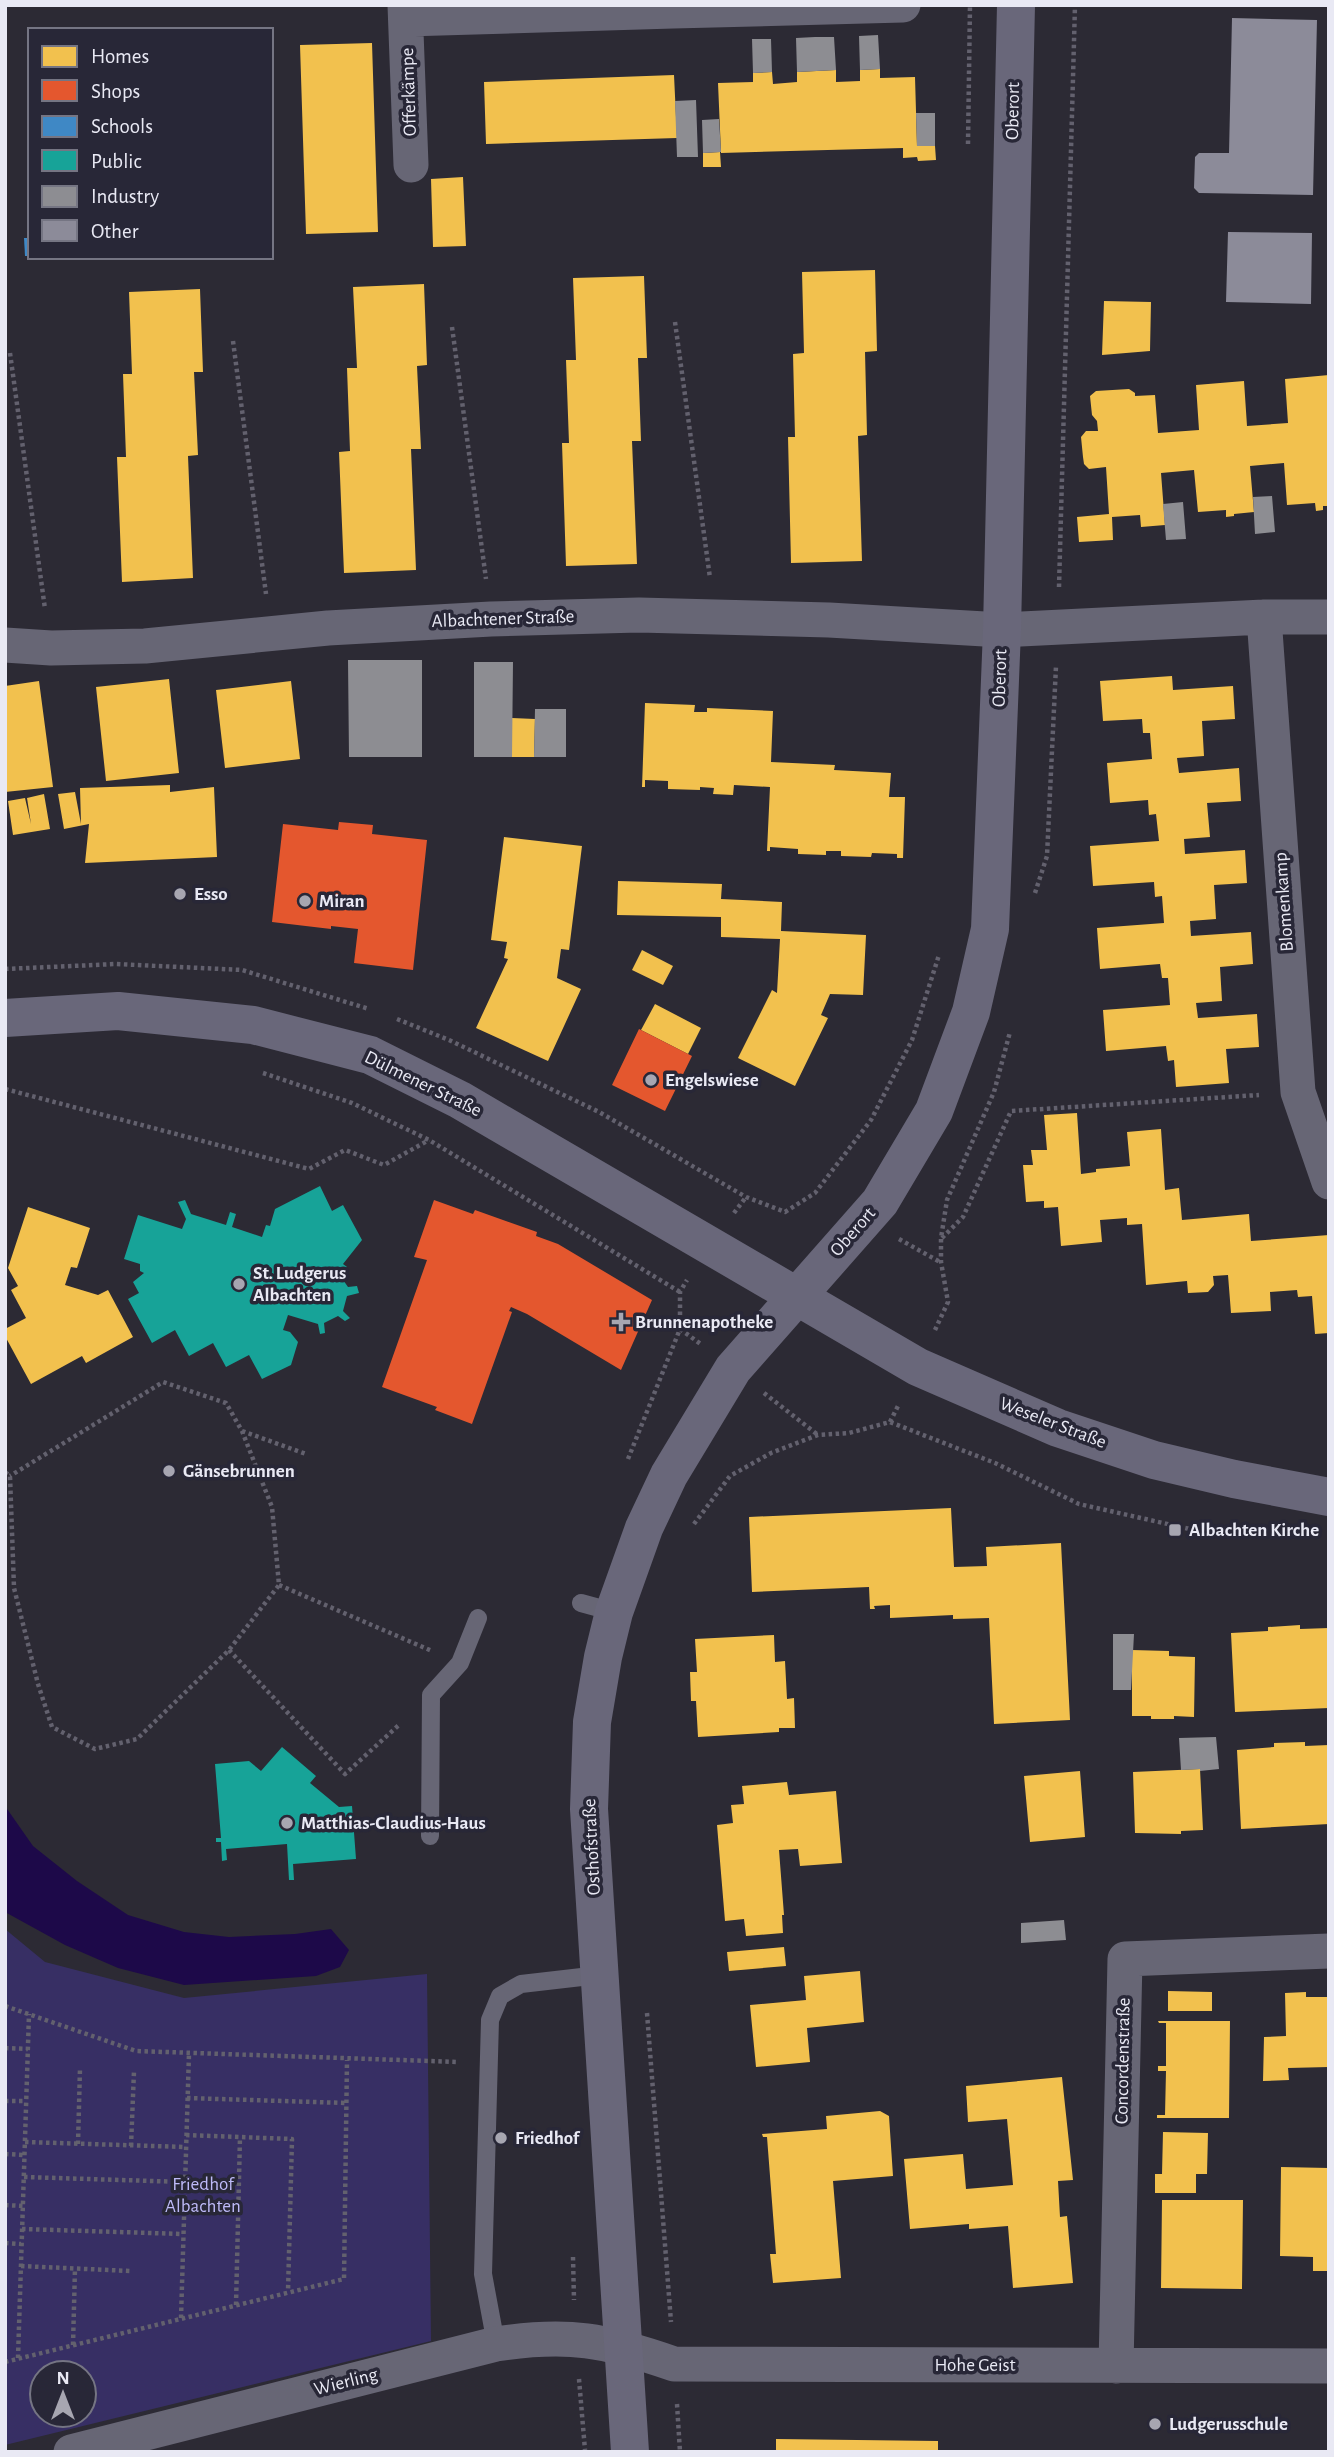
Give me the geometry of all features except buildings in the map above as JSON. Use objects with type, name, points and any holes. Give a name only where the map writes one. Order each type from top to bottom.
[{"type":"main road","name":"Oberort","points":[[797,1297],[880,1202],[934,1111],[971,1012],[990,929],[1002,630],[1016,5]]},
{"type":"main road","name":"Dülmener Straße","points":[[5,1018],[118,1011],[253,1025],[370,1055],[460,1100],[797,1297]]},
{"type":"main road","name":"Weseler Straße","points":[[797,1297],[918,1367],[1058,1428],[1154,1460],[1329,1497]]},
{"type":"main road","name":"Osthofstraße","points":[[630,2452],[589,1808],[592,1734],[603,1657],[597,1607],[644,1528],[669,1475],[733,1369],[797,1297]]},
{"type":"street","name":"Offerkämpe","points":[[411,165],[406,12],[903,5]]},
{"type":"street","name":"Albachtener Straße","points":[[5,645],[51,648],[145,646],[272,633],[491,619],[639,615],[829,620],[1002,630]]},
{"type":"street","points":[[1002,630],[1264,617],[1329,617]]},
{"type":"street","name":"Blomenkamp","points":[[1264,617],[1298,1092],[1329,1182]]},
{"type":"street","name":"Concordenstraße","points":[[1116,2366],[1125,1959],[1329,1951]]},
{"type":"street","name":"Wierling","points":[[71,2452],[496,2344],[536,2338],[575,2338],[623,2346]]},
{"type":"street","name":"Hohe Geist","points":[[623,2346],[674,2364],[1329,2366]]},
{"type":"lane","points":[[430,1836],[431,1695],[460,1663],[478,1618]]},
{"type":"lane","points":[[496,2344],[484,2274],[489,2020],[499,1996],[521,1984],[599,1975]]},
{"type":"path","points":[[675,322],[715,617]]},
{"type":"path","points":[[452,327],[491,619]]},
{"type":"path","points":[[233,341],[272,633]]},
{"type":"path","points":[[10,353],[51,648]]},
{"type":"path","points":[[257,1071],[352,1103],[429,1140],[680,1292],[680,1329],[626,1463]]},
{"type":"path","points":[[5,1088],[309,1169],[345,1150],[384,1164],[429,1140]]},
{"type":"path","points":[[948,1302],[941,1262],[941,1238],[963,1216],[1012,1111],[1298,1092]]},
{"type":"path","points":[[746,1197],[785,1212],[815,1193]]},
{"type":"path","points":[[163,1382],[226,1403],[242,1431],[272,1507],[279,1585],[229,1650],[137,1739],[95,1749],[52,1727],[38,1684],[14,1588],[8,1474],[163,1382]]},
{"type":"path","points":[[692,1529],[730,1476],[771,1453],[818,1435],[849,1433],[890,1422],[995,1463],[1079,1504],[1194,1530],[1294,1534]]},
{"type":"path","points":[[242,1431],[306,1454]]},
{"type":"path","points":[[279,1585],[460,1663]]},
{"type":"path","points":[[229,1650],[345,1774],[431,1695]]},
{"type":"path","points":[[646,2004],[680,2452]]},
{"type":"path","points":[[5,2006],[136,2051],[489,2063]]},
{"type":"path","points":[[18,2358],[29,2014]]},
{"type":"path","points":[[5,2048],[28,2049]]},
{"type":"path","points":[[181,2318],[189,2053]]},
{"type":"path","points":[[5,2362],[344,2279],[347,2060]]},
{"type":"path","points":[[78,2144],[80,2068]]},
{"type":"path","points":[[131,2146],[134,2071]]},
{"type":"path","points":[[187,2098],[346,2103]]},
{"type":"path","points":[[5,2101],[26,2101]]},
{"type":"path","points":[[186,2135],[292,2139],[288,2292]]},
{"type":"path","points":[[236,2305],[240,2137]]},
{"type":"path","points":[[25,2142],[186,2147]]},
{"type":"path","points":[[5,2154],[24,2155]]},
{"type":"path","points":[[24,2177],[185,2182]]},
{"type":"path","points":[[5,2205],[23,2206]]},
{"type":"path","points":[[22,2229],[183,2234]]},
{"type":"path","points":[[5,2243],[22,2244]]},
{"type":"path","points":[[21,2266],[130,2271]]},
{"type":"path","points":[[73,2345],[75,2268]]},
{"type":"green space","name":"Friedhof Albachten","points":[[5,1929],[45,1962],[184,1998],[427,1974],[431,2341],[98,2422],[98,2359],[28,2359],[28,2429],[71,2429],[5,2445]]},
{"type":"shaded area","points":[[5,1806],[33,1846],[77,1881],[128,1915],[184,1932],[229,1937],[295,1934],[331,1929],[349,1950],[340,1967],[316,1976],[184,1985],[118,1968],[65,1945],[5,1912]]},
{"type":"place","name":"Esso","points":[[180,894]]},
{"type":"place","name":"Miran","points":[[305,901]]},
{"type":"place","name":"Engelswiese","points":[[651,1080]]},
{"type":"place","name":"St. Ludgerus Albachten","points":[[239,1284]]},
{"type":"place","name":"Brunnenapotheke","points":[[621,1322]]},
{"type":"place","name":"Gänsebrunnen","points":[[169,1471]]},
{"type":"place","name":"Albachten Kirche","points":[[1175,1530]]},
{"type":"place","name":"Matthias-Claudius-Haus","points":[[287,1823]]},
{"type":"place","name":"Friedhof","points":[[501,2138]]},
{"type":"place","name":"Ludgerusschule","points":[[1155,2424]]}]
